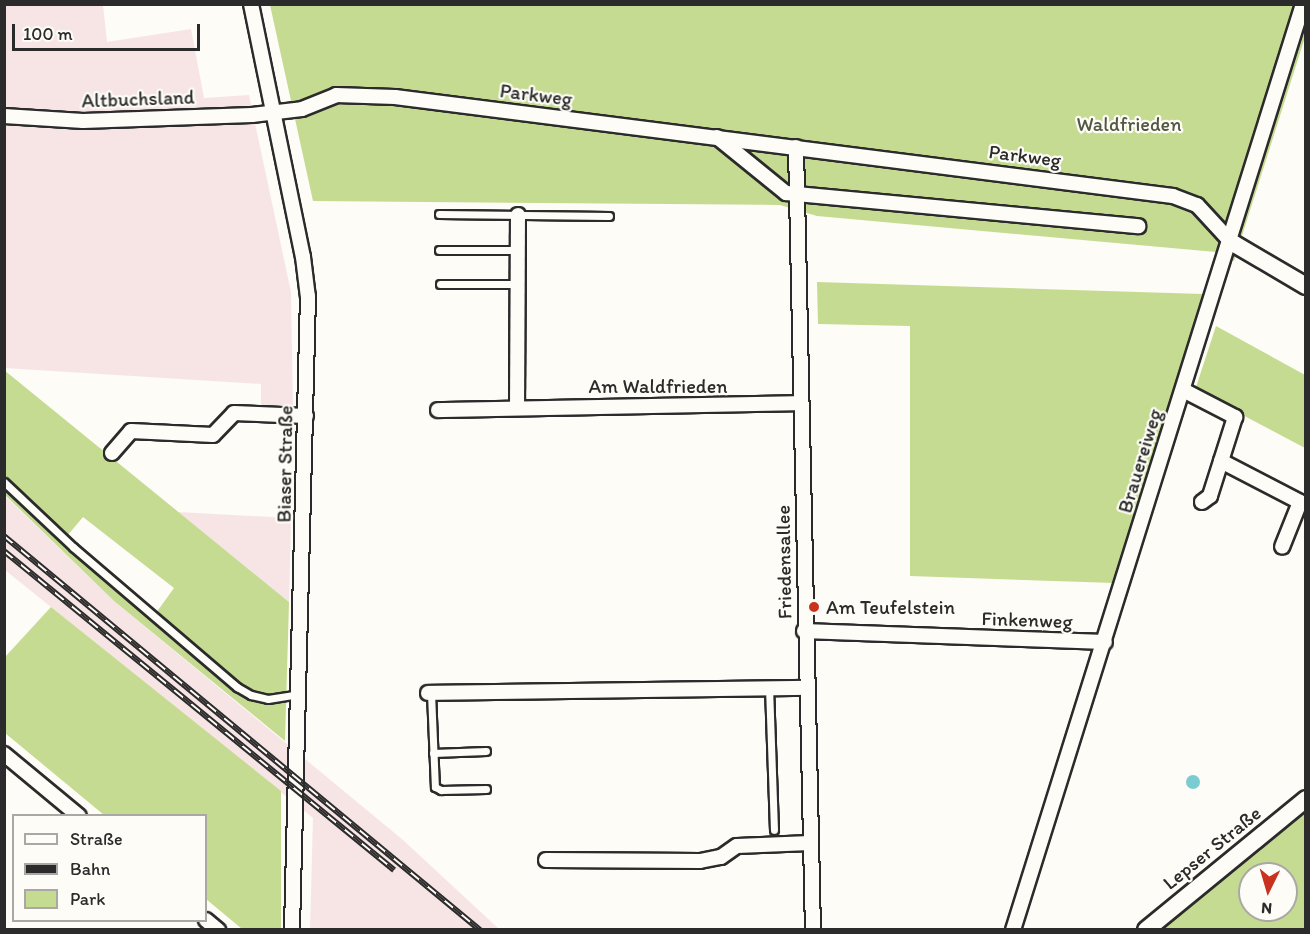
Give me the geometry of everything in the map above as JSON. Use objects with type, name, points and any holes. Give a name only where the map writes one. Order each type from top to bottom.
[{"type":"street","name":"Biaser Straße","points":[[250,4],[308,285],[300,694],[292,930]]},
{"type":"street","name":"Brauereiweg","points":[[1013,930],[1304,4]]},
{"type":"street","name":"Parkweg","points":[[273,113],[306,108],[336,95],[364,94],[716,136],[1173,196],[1197,205],[1231,242]]},
{"type":"street","name":"Altbuchsland","points":[[4,116],[95,121],[273,113]]},
{"type":"street","points":[[716,136],[786,193],[1138,226]]},
{"type":"street","points":[[796,147],[797,194]]},
{"type":"street","name":"Friedensallee","points":[[797,194],[804,631],[813,930]]},
{"type":"street","points":[[517,407],[518,215]]},
{"type":"street","points":[[1231,242],[1305,286]]},
{"type":"street","points":[[1183,390],[1235,417],[1210,496],[1202,502]]},
{"type":"street","name":"Am Waldfrieden","points":[[438,410],[800,403]]},
{"type":"street","points":[[112,453],[131,431],[213,435],[234,413],[306,416]]},
{"type":"street","points":[[1221,461],[1300,502],[1282,547]]},
{"type":"street","name":"Finkenweg","points":[[804,631],[1104,642]]},
{"type":"street","points":[[429,693],[806,688]]},
{"type":"street","points":[[4,754],[77,814]]},
{"type":"street","name":"Lepser Straße","points":[[1146,930],[1305,799]]},
{"type":"street","points":[[546,860],[700,861],[721,857],[737,846],[810,843]]},
{"type":"lane","points":[[439,214],[609,216]]},
{"type":"lane","points":[[439,250],[518,250]]},
{"type":"lane","points":[[440,284],[517,284]]},
{"type":"lane","points":[[4,482],[73,547],[237,687],[251,695],[268,699],[300,694]]},
{"type":"lane","points":[[770,687],[774,830]]},
{"type":"lane","points":[[429,693],[435,787],[441,790],[486,789]]},
{"type":"lane","points":[[433,753],[486,751]]},
{"type":"shaded area","points":[[4,5],[103,5],[107,42],[191,29],[204,98],[249,95],[291,292],[293,411],[261,409],[261,384],[5,368]]},
{"type":"shaded area","points":[[4,495],[114,601],[403,840],[499,929],[310,929],[313,818],[5,570]]},
{"type":"shaded area","points":[[178,512],[291,518],[289,602]]},
{"type":"green space","name":"Waldfrieden","points":[[1305,4],[1306,34],[1234,261],[1216,252],[817,216],[780,205],[313,201],[270,5]]},
{"type":"green space","points":[[817,282],[1203,294],[1114,583],[910,576],[910,326],[818,324]]},
{"type":"green space","points":[[1216,326],[1305,375],[1305,448],[1195,390]]},
{"type":"green space","points":[[4,370],[289,602],[285,741],[114,601],[5,495]],"holes":[[[83,517],[174,588],[156,613],[67,536]]]},
{"type":"green space","points":[[51,607],[281,791],[281,929],[242,929],[207,900],[207,814],[103,814],[5,733],[5,657]]},
{"type":"green space","points":[[1305,810],[1305,929],[1161,929],[1238,865],[1238,922],[1298,922],[1298,862],[1242,862]]},
{"type":"water","points":[[1193,775],[1198,777],[1200,782],[1198,787],[1193,789],[1188,787],[1186,782],[1188,777]]},
{"type":"railway","points":[[4,536],[480,930]]},
{"type":"railway","points":[[4,551],[394,870]]},
{"type":"place","name":"Am Teufelstein","points":[[814,607]]}]
